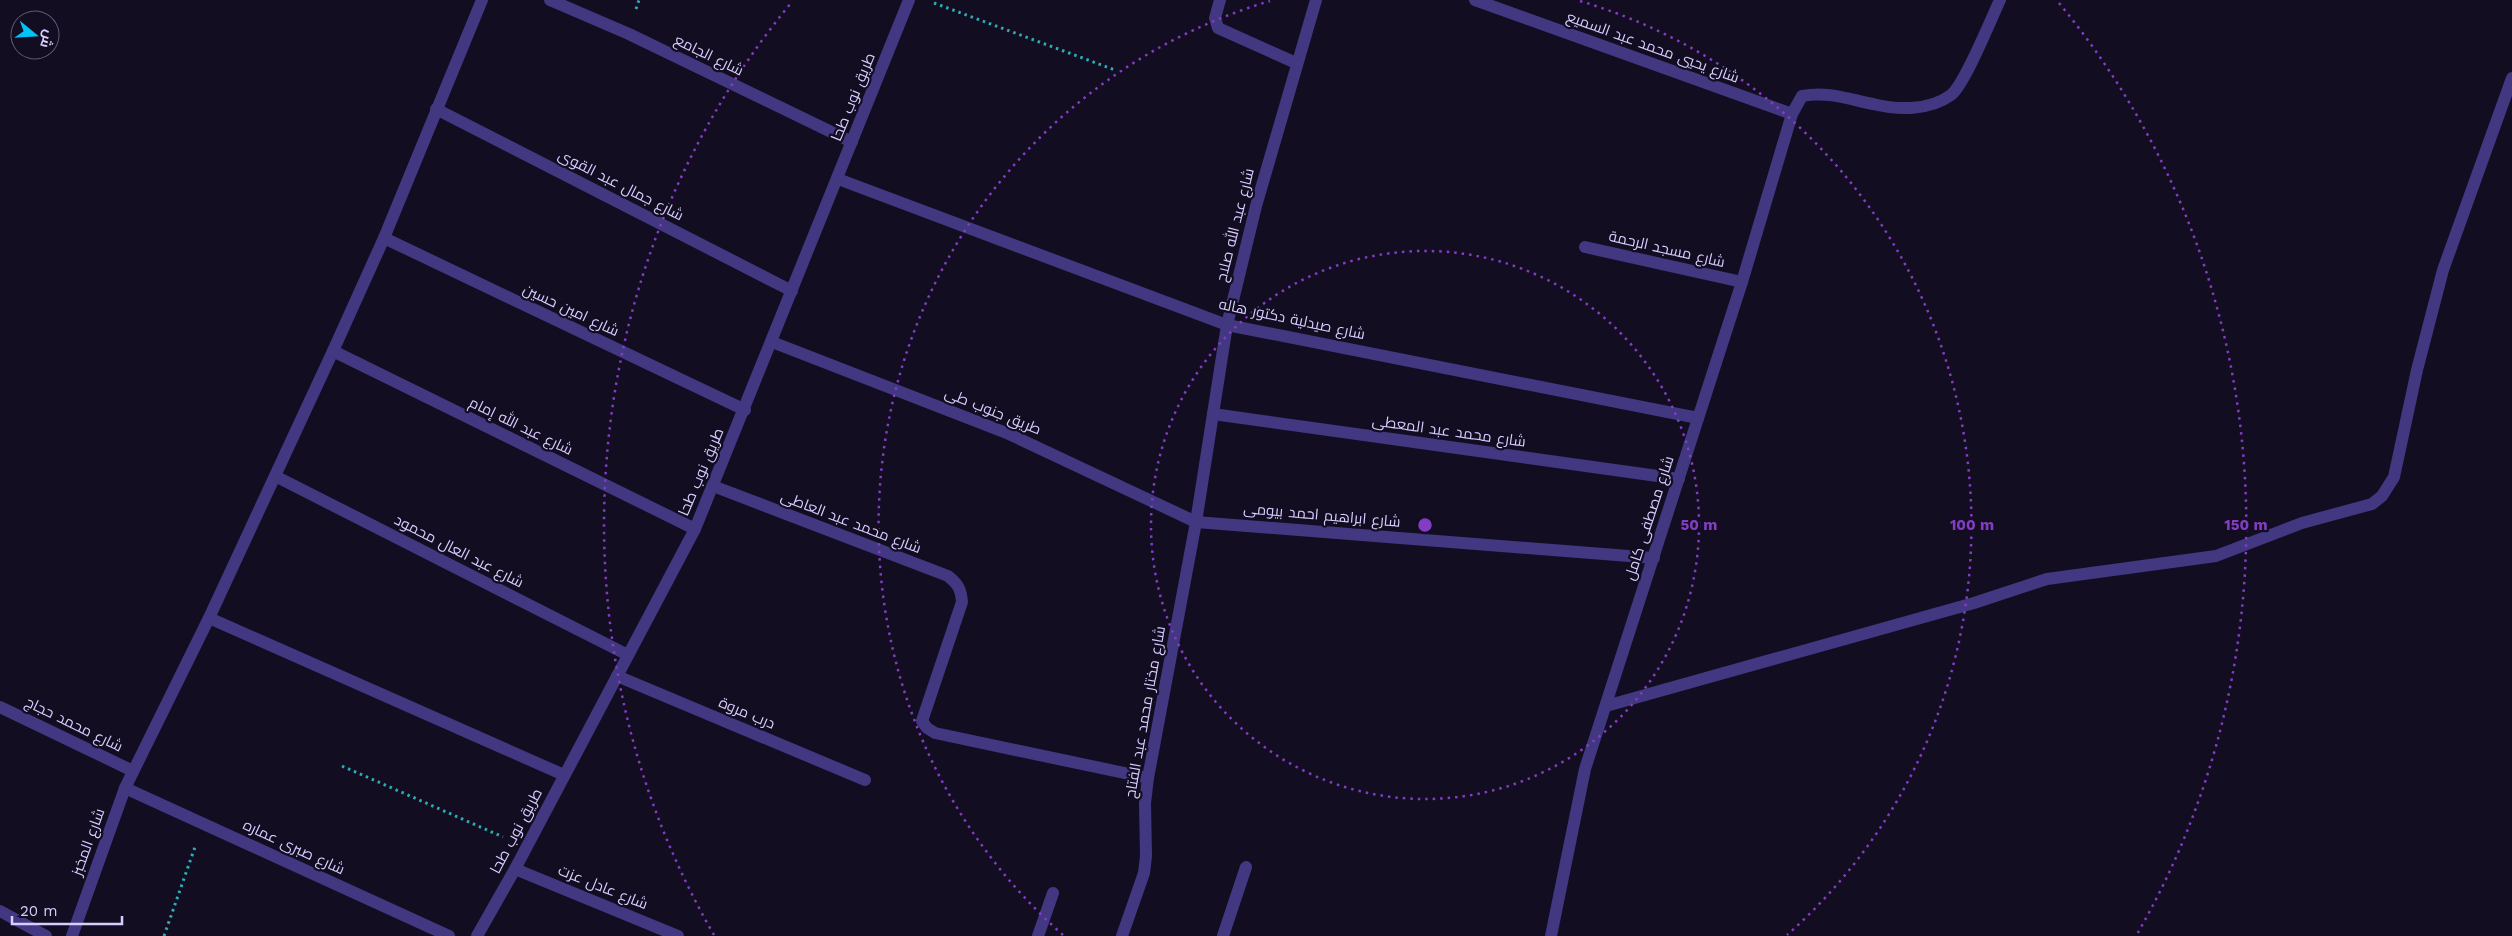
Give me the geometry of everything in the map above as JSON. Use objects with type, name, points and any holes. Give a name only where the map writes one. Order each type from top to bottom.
[{"type":"street","name":"شارع المخبز","points":[[72,936],[125,788],[209,618],[333,352],[384,238],[482,0]]},
{"type":"street","name":"شارع الجامع","points":[[550,0],[629,34],[852,142]]},
{"type":"street","name":"طريق نوب طحا","points":[[477,936],[527,847],[695,529],[745,410],[910,0]]},
{"type":"street","points":[[1220,0],[1214,18],[1218,28],[1296,63]]},
{"type":"street","name":"شارع عبد الله صلاح","points":[[1196,522],[1227,325],[1256,206],[1296,63],[1316,0]]},
{"type":"street","name":"شارع يحيي محمد عبد السميع","points":[[1477,0],[1792,114]]},
{"type":"street","points":[[1792,114],[1802,96],[1820,93],[1889,108],[1927,107],[1952,95],[1973,59],[2000,0]]},
{"type":"street","points":[[1606,706],[1974,603],[2047,579],[2216,556],[2302,523],[2372,504],[2382,496],[2394,477],[2417,370],[2443,270],[2512,78]]},
{"type":"street","name":"شارع جمال عبد القوى","points":[[436,109],[792,291]]},
{"type":"street","name":"شارع مصطفى كامل","points":[[1551,936],[1585,769],[1680,479],[1792,114]]},
{"type":"street","name":"شارع صيدلية دكتور هاله","points":[[838,179],[1227,325],[1698,418]]},
{"type":"street","name":"شارع امين حسين","points":[[384,238],[745,410]]},
{"type":"street","name":"شارع مسجد الرحمة","points":[[1585,247],[1742,282]]},
{"type":"street","name":"طريق جنوب طى","points":[[772,342],[1009,434],[1196,522]]},
{"type":"street","name":"شارع عبد الله إمام","points":[[333,352],[695,529]]},
{"type":"street","name":"شارع محمد عبد المعطى","points":[[1213,414],[1680,479]]},
{"type":"street","name":"شارع عبد العال محمود","points":[[275,476],[628,655]]},
{"type":"street","name":"شارع محمد عبد العاطى","points":[[713,486],[948,576],[961,590],[962,602],[922,722],[926,728],[935,732],[1148,778]]},
{"type":"street","name":"شارع ابراهيم احمد بيومى","points":[[1196,522],[1654,558]]},
{"type":"street","name":"شارع مختار محمد عبد الفتاح","points":[[1122,936],[1144,873],[1146,856],[1144,819],[1148,778],[1196,522]]},
{"type":"street","points":[[209,618],[564,775]]},
{"type":"street","name":"درب مروة","points":[[617,676],[865,780]]},
{"type":"street","name":"شارع محمد حجاج","points":[[0,707],[133,771]]},
{"type":"street","name":"شارع صبرى عماره","points":[[125,788],[449,936]]},
{"type":"street","points":[[1223,936],[1246,867]]},
{"type":"street","name":"شارع عادل عزت","points":[[515,869],[678,936]]},
{"type":"street","points":[[1038,936],[1053,893]]},
{"type":"street","points":[[0,911],[46,936]]},
{"type":"path","points":[[926,0],[1115,70]]},
{"type":"path","points":[[342,766],[527,847]]},
{"type":"path","points":[[164,936],[203,823]]}]
